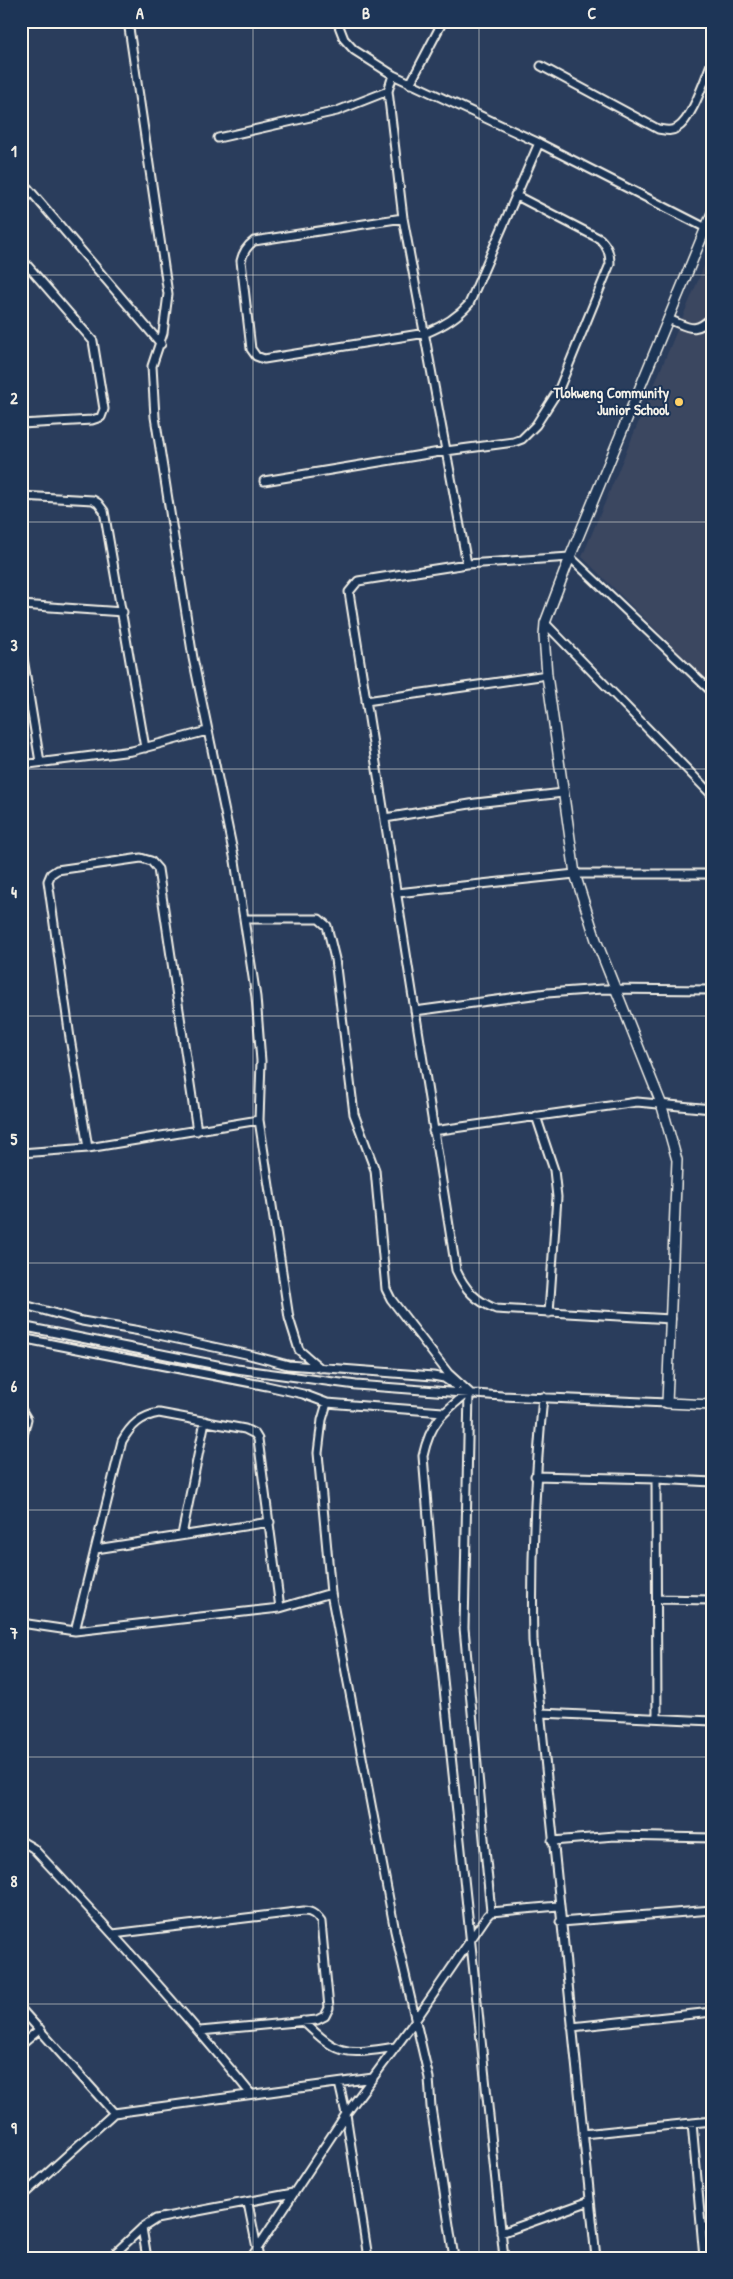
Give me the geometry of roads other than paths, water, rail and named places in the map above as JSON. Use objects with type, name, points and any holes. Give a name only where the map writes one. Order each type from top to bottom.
[{"type":"street","points":[[128,21],[168,294],[161,344],[152,366],[156,417],[192,651],[233,852],[256,997],[262,1061],[259,1120],[289,1318],[299,1350],[320,1368]]},
{"type":"street","points":[[337,21],[344,40],[354,50],[410,84],[539,143],[706,228]]},
{"type":"street","points":[[410,84],[443,21]]},
{"type":"street","points":[[708,21],[712,23]]},
{"type":"street","points":[[541,66],[658,129],[672,130],[683,124],[712,62]]},
{"type":"street","points":[[393,74],[388,91],[403,218],[468,564]]},
{"type":"street","points":[[218,138],[337,111],[388,91]]},
{"type":"street","points":[[403,218],[254,242],[245,249],[241,261],[251,349],[256,356],[264,359],[426,333],[440,328],[455,317],[469,304],[539,143]]},
{"type":"street","points":[[21,180],[161,344]]},
{"type":"street","points":[[264,481],[446,451],[514,442],[529,433],[546,411],[559,389],[610,264],[608,250],[600,239],[515,195]]},
{"type":"street","points":[[667,1403],[677,1160],[661,1103],[616,990],[582,899],[575,874],[546,674],[544,636],[545,623],[570,557],[712,213]]},
{"type":"street","points":[[21,258],[93,341],[104,409],[101,417],[92,420],[21,424]]},
{"type":"street","points":[[668,319],[695,329],[712,317]]},
{"type":"street","points":[[21,496],[85,499],[98,503],[104,511],[123,612],[145,748]]},
{"type":"street","points":[[671,1319],[496,1309],[474,1297],[463,1284],[456,1270],[349,596],[351,588],[358,582],[468,564],[570,557],[712,692]]},
{"type":"street","points":[[21,605],[123,612]]},
{"type":"street","points":[[545,623],[712,796]]},
{"type":"street","points":[[21,646],[40,762]]},
{"type":"street","points":[[366,701],[546,674]]},
{"type":"street","points":[[21,765],[145,748],[207,731]]},
{"type":"street","points":[[385,818],[476,803],[563,793]]},
{"type":"street","points":[[88,1148],[70,1038],[48,880],[50,874],[57,870],[141,858],[151,861],[158,868],[196,1131]]},
{"type":"street","points":[[397,893],[575,874],[712,874]]},
{"type":"street","points":[[244,919],[319,919],[327,926],[335,959],[354,1114],[375,1170],[386,1289],[391,1299],[465,1392],[464,1628],[491,1912],[415,2021],[346,2114],[251,2258]]},
{"type":"street","points":[[415,1011],[547,992],[712,990]]},
{"type":"street","points":[[433,1130],[620,1104],[661,1103],[712,1108]]},
{"type":"street","points":[[536,1116],[554,1170],[557,1197],[549,1313]]},
{"type":"street","points":[[21,1153],[88,1148],[259,1120]]},
{"type":"street","points":[[21,1304],[82,1322],[140,1331],[288,1365],[433,1376],[450,1381],[465,1392]]},
{"type":"street","points":[[21,1326],[286,1377],[356,1385],[542,1397],[712,1405]]},
{"type":"street","points":[[21,1338],[267,1386],[303,1394],[327,1403],[443,1412]]},
{"type":"street","points":[[465,1392],[443,1412],[427,1437],[423,1456],[435,1602],[472,1938],[504,2258]]},
{"type":"street","points":[[542,1397],[535,1476],[532,1589],[533,1641],[558,1906],[596,2258]]},
{"type":"street","points":[[327,1403],[322,1420],[318,1453],[331,1593],[395,1931],[429,2078],[431,2106],[454,2258]]},
{"type":"street","points":[[21,1409],[27,1419],[21,1444]]},
{"type":"street","points":[[75,1631],[122,1441],[137,1421],[147,1415],[159,1413],[245,1429],[255,1434],[258,1439],[270,1522],[280,1608]]},
{"type":"street","points":[[182,1535],[205,1421]]},
{"type":"street","points":[[535,1476],[712,1482]]},
{"type":"street","points":[[656,1479],[657,1718]]},
{"type":"street","points":[[96,1549],[270,1522]]},
{"type":"street","points":[[21,1623],[75,1631],[280,1608],[331,1593]]},
{"type":"street","points":[[657,1599],[712,1600]]},
{"type":"street","points":[[541,1713],[712,1721]]},
{"type":"street","points":[[552,1840],[615,1836],[712,1838]]},
{"type":"street","points":[[21,1841],[32,1848],[113,1934],[200,2031],[251,2094]]},
{"type":"street","points":[[491,1912],[558,1906]]},
{"type":"street","points":[[560,1922],[712,1910]]},
{"type":"street","points":[[113,1934],[310,1911],[321,1922],[329,2008],[321,2019],[200,2031]]},
{"type":"street","points":[[21,2009],[114,2113]]},
{"type":"street","points":[[572,2027],[712,2012]]},
{"type":"street","points":[[304,2021],[325,2042],[342,2050],[353,2052],[396,2047]]},
{"type":"street","points":[[21,2045],[40,2029]]},
{"type":"street","points":[[21,2196],[114,2113],[373,2078]]},
{"type":"street","points":[[339,2083],[346,2114],[368,2258]]},
{"type":"street","points":[[582,2134],[712,2122]]},
{"type":"street","points":[[692,2123],[704,2258]]},
{"type":"street","points":[[110,2258],[142,2228],[160,2218],[294,2193]]},
{"type":"street","points":[[501,2233],[590,2201]]},
{"type":"street","points":[[248,2203],[259,2258]]},
{"type":"street","points":[[702,2227],[712,2226]]},
{"type":"street","points":[[142,2228],[147,2258]]},
{"type":"place","name":"Tlokweng Community Junior School","points":[[679,402]]}]
